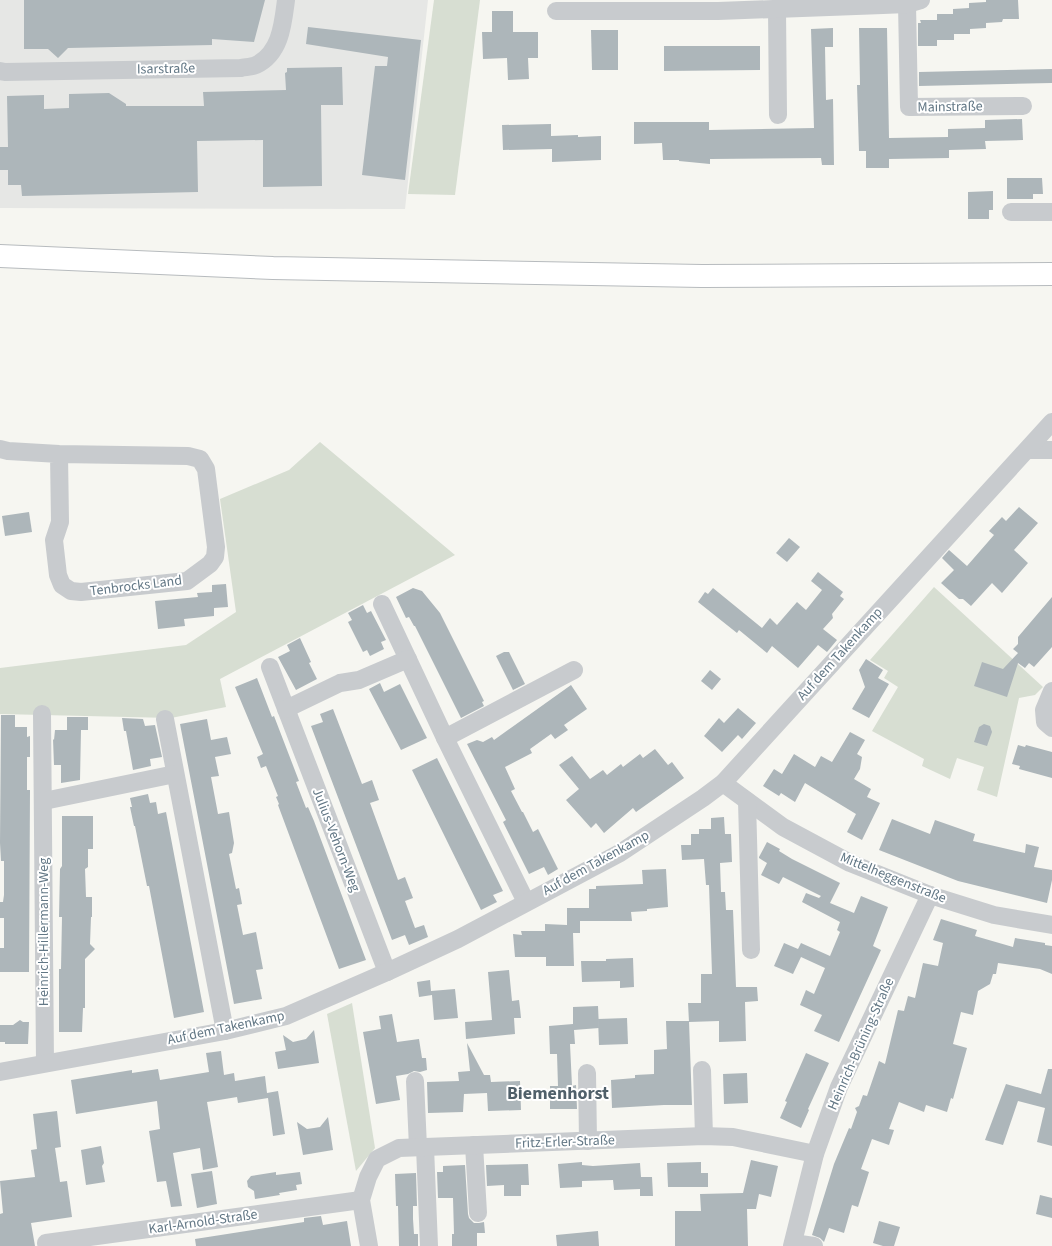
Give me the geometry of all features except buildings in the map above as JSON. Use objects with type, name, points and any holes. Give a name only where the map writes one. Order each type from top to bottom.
[{"type":"highway","points":[[0,256],[273,268],[654,275],[1052,274]]},
{"type":"highway","points":[[0,271],[272,282],[704,289],[1052,287]]},
{"type":"street","name":"Isarstraße","points":[[0,71],[241,68],[256,65],[271,54],[280,37],[286,0]]},
{"type":"street","name":"Mainstraße","points":[[556,11],[718,11],[777,9],[835,4],[914,2],[909,107],[1023,106]]},
{"type":"street","points":[[777,9],[778,115]]},
{"type":"street","points":[[1011,212],[1052,212]]},
{"type":"street","name":"Auf dem Takenkamp","points":[[0,1072],[225,1031],[286,1016],[458,939],[620,853],[723,783],[1052,422]]},
{"type":"street","name":"Tenbrocks Land","points":[[0,449],[8,451],[59,454],[188,456],[200,458],[206,469],[216,547],[215,557],[210,564],[187,581],[81,592],[71,591],[62,585],[58,575],[54,540],[60,522],[59,454]]},
{"type":"street","points":[[1028,450],[1052,450]]},
{"type":"street","points":[[382,604],[445,738],[526,902]]},
{"type":"street","points":[[286,709],[340,683],[359,680],[408,660]]},
{"type":"street","name":"Julius-Vehorn-Weg","points":[[270,667],[387,972]]},
{"type":"street","points":[[445,738],[574,670]]},
{"type":"street","points":[[1052,691],[1044,710],[1045,722],[1052,728]]},
{"type":"street","name":"Heinrich-Hillermann-Weg","points":[[42,714],[46,1063]]},
{"type":"street","points":[[165,719],[225,1031]]},
{"type":"street","points":[[44,801],[175,774]]},
{"type":"street","name":"Mittelheggenstraße","points":[[723,783],[783,827],[850,863],[930,895],[994,915],[1052,925]]},
{"type":"street","points":[[747,801],[751,950]]},
{"type":"street","name":"Heinrich-Brüning-Straße","points":[[814,1246],[792,1244],[815,1154],[839,1087],[930,895]]},
{"type":"street","points":[[702,1070],[704,1136]]},
{"type":"street","points":[[587,1073],[588,1141]]},
{"type":"street","points":[[415,1081],[429,1246]]},
{"type":"street","name":"Fritz-Erler-Straße","points":[[369,1246],[361,1200],[368,1177],[377,1159],[399,1148],[704,1136],[733,1137],[815,1154]]},
{"type":"street","points":[[474,1145],[478,1213]]},
{"type":"street","name":"Karl-Arnold-Straße","points":[[46,1243],[361,1200]]},
{"type":"shaded area","points":[[0,0],[428,0],[405,209],[0,208]]},
{"type":"shaded area","points":[[434,0],[480,0],[455,195],[408,194]]},
{"type":"shaded area","points":[[320,442],[455,555],[220,679],[226,707],[171,718],[0,714],[0,668],[186,645],[236,612],[220,499],[289,470]]},
{"type":"shaded area","points":[[934,587],[1043,687],[1035,695],[1019,698],[997,797],[977,790],[984,767],[957,758],[950,779],[922,766],[924,759],[872,731],[898,687],[884,678],[888,671],[870,660]]},
{"type":"shaded area","points":[[352,1003],[375,1148],[356,1171],[327,1014]]},
{"type":"district","name":"Biemenhorst","points":[[558,1093]]}]
